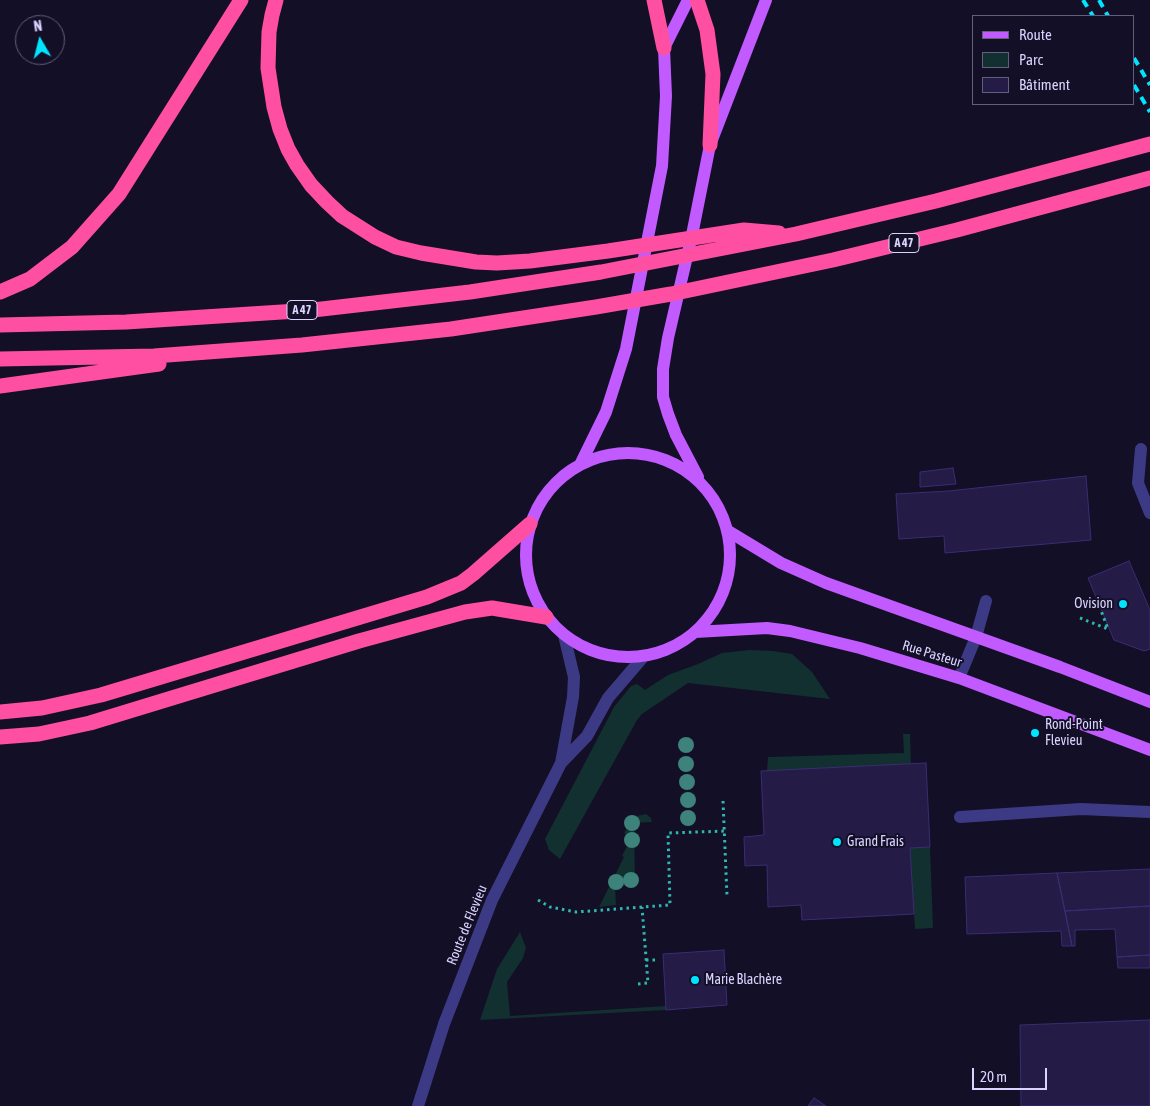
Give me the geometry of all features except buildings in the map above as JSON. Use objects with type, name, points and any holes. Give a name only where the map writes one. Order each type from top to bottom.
[{"type":"highway","points":[[0,292],[30,279],[49,265],[72,247],[108,208],[119,194],[241,0]]},
{"type":"highway","points":[[276,0],[269,32],[268,68],[274,107],[288,149],[316,190],[342,216],[375,237],[396,246],[421,253],[454,260],[476,262],[530,261],[744,230],[796,234]]},
{"type":"highway","points":[[654,0],[664,48]]},
{"type":"highway","points":[[697,0],[707,30],[713,74],[710,145]]},
{"type":"highway","name":"A 47","points":[[0,325],[126,322],[313,310],[470,292],[601,272],[796,234],[944,199],[1150,144]]},
{"type":"highway","name":"A 47","points":[[0,359],[154,356],[302,346],[452,329],[596,307],[735,282],[958,230],[1144,180]]},
{"type":"highway","points":[[0,386],[302,346]]},
{"type":"highway","points":[[0,712],[42,708],[102,695],[444,591],[461,583],[473,574],[530,524]]},
{"type":"highway","points":[[0,737],[39,734],[90,723],[445,616],[492,608],[546,617]]},
{"type":"main road","points":[[580,465],[606,412],[626,349],[662,166],[666,96],[664,48],[688,0]]},
{"type":"main road","points":[[701,484],[676,435],[663,397],[662,382],[668,338],[692,235],[710,145],[766,0]]},
{"type":"main road","points":[[628,453],[644,454],[675,464],[701,484],[713,498],[722,514],[728,532],[730,550],[726,586],[708,618],[695,632],[672,648],[644,656],[627,658],[610,656],[579,645],[564,635],[546,617],[531,588],[527,572],[525,556],[527,540],[530,524],[544,496],[567,473],[595,458],[628,453]]},
{"type":"main road","name":"Rue Pasteur","points":[[728,532],[781,563],[826,583],[1060,667],[1150,702]]},
{"type":"main road","name":"Rue Pasteur","points":[[695,632],[767,628],[790,631],[860,648],[958,678],[1150,750]]},
{"type":"street","points":[[1141,449],[1138,483],[1150,514]]},
{"type":"street","points":[[958,678],[976,637],[986,601]]},
{"type":"street","name":"Route de Flevieu","points":[[418,1106],[444,1024],[492,900],[561,763],[573,697],[574,677],[564,635]]},
{"type":"street","name":"Route de Flevieu","points":[[561,763],[587,736],[608,698],[644,656]]},
{"type":"street","points":[[960,817],[1082,809],[1150,812]]},
{"type":"path","points":[[1080,618],[1108,629],[1100,608]]},
{"type":"path","points":[[723,801],[726,831],[727,896]]},
{"type":"path","points":[[538,900],[550,907],[576,912],[670,905],[668,833],[726,831]]},
{"type":"path","points":[[638,984],[648,983],[642,907]]},
{"type":"path","points":[[646,960],[656,960]]},
{"type":"green space","points":[[749,650],[792,654],[812,672],[830,699],[688,683],[642,714],[637,720],[560,859],[549,850],[545,839],[614,707],[631,686],[637,684],[645,690],[668,675],[722,653]]},
{"type":"green space","points":[[903,734],[910,734],[911,764],[767,771],[768,757],[904,753]]},
{"type":"green space","points":[[646,814],[651,818],[652,822],[634,823],[635,885],[615,886],[616,905],[599,907],[632,837],[624,833],[631,821],[637,816]]},
{"type":"green space","points":[[930,847],[933,928],[915,929],[910,848]]},
{"type":"green space","points":[[520,932],[526,948],[523,958],[507,982],[510,1016],[666,1006],[666,1010],[480,1020],[497,969]]},
{"type":"railway","points":[[1083,0],[1092,15]]},
{"type":"railway","points":[[1099,0],[1107,15]]},
{"type":"railway","points":[[1135,60],[1150,85]]},
{"type":"railway","points":[[1135,87],[1150,112]]},
{"type":"place","name":"Ovision","points":[[1123,604]]},
{"type":"place","name":"Rond-Point Flevieu","points":[[1035,733]]},
{"type":"place","name":"Grand Frais","points":[[837,842]]},
{"type":"place","name":"Marie Blachère","points":[[695,980]]}]
